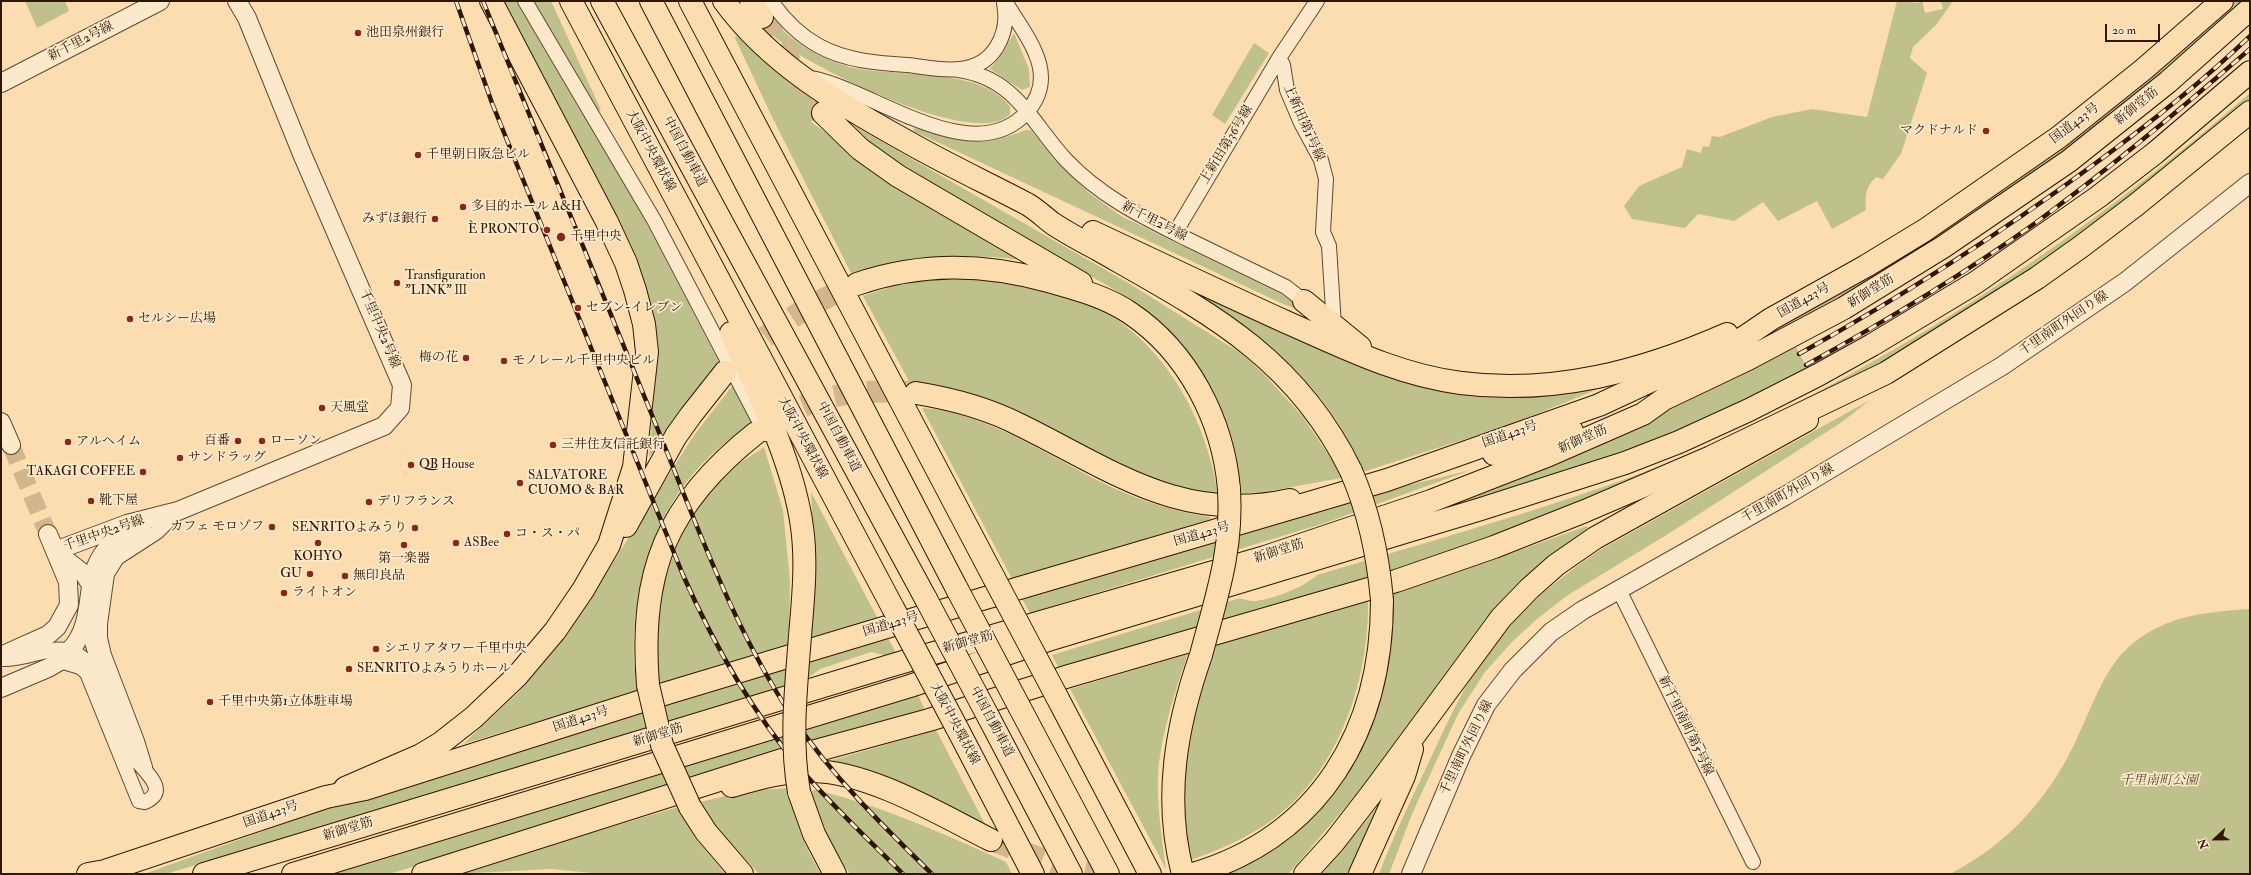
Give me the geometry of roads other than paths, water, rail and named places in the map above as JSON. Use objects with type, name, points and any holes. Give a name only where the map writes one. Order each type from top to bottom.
[{"type":"main road","points":[[491,1],[617,243],[631,277],[641,312],[647,352],[637,448],[627,494],[613,528],[609,545]]},
{"type":"main road","name":"大阪中央環状線","points":[[571,1],[1033,874]]},
{"type":"main road","name":"中国自動車道","points":[[602,1],[926,599],[1071,874]]},
{"type":"main road","points":[[651,1],[957,589],[1108,874]]},
{"type":"main road","points":[[690,1],[1150,874]]},
{"type":"main road","points":[[724,1],[736,17],[758,41],[802,77],[882,128],[1029,206],[1074,223],[1333,344],[1388,366],[1427,377],[1461,383],[1515,386],[1563,384],[1643,367],[1742,328],[1771,319]]},
{"type":"main road","name":"国道423号","points":[[98,873],[326,797],[365,789],[731,674],[1377,482],[1599,405],[1743,338],[1771,319],[1866,266],[2008,174],[2108,99],[2222,1]]},
{"type":"main road","name":"新御堂筋","points":[[204,874],[896,664],[1265,557],[1431,502],[1516,469],[1643,414],[1664,399],[1748,359],[1844,308],[1943,247],[2069,161],[2168,82],[2250,9]]},
{"type":"main road","name":"新御堂筋","points":[[292,874],[895,691],[1048,640],[1503,502],[1625,463],[1680,442],[1749,410],[1818,375],[1872,345],[1975,283],[2066,220],[2148,158],[2250,72]]},
{"type":"main road","points":[[1305,874],[1350,822],[1432,709],[1501,618],[1528,589],[1556,565],[1607,531],[1777,438],[1886,373],[2037,278],[2136,205],[2250,112]]},
{"type":"main road","points":[[822,113],[856,145],[898,176],[1108,298],[1130,313],[1165,344],[1196,384],[1209,410],[1222,440],[1229,489],[1230,518],[1227,556],[1218,599],[1183,718],[1174,768],[1174,827],[1183,874]]},
{"type":"main road","points":[[666,181],[674,217],[739,352],[791,478],[802,528],[804,590],[793,725],[794,760],[799,792],[814,834],[835,874]]},
{"type":"main road","points":[[1029,206],[1052,223],[1196,306],[1253,346],[1286,376],[1315,409],[1336,439],[1366,509],[1373,536],[1382,600],[1377,655],[1364,710],[1350,744],[1331,778],[1310,806],[1274,836],[1239,858],[1193,874]]},
{"type":"main road","points":[[857,284],[887,274],[917,269],[954,266],[984,268],[1025,275],[1083,291],[1130,313]]},
{"type":"main road","points":[[1304,301],[1352,342],[1388,366]]},
{"type":"main road","points":[[326,797],[421,755],[441,743],[480,712],[517,676],[555,631],[609,545],[622,533],[668,451],[691,414],[725,372]]},
{"type":"main road","points":[[423,874],[782,760],[929,720],[1069,676],[1403,578],[1556,523],[1711,457],[1886,373]]},
{"type":"main road","points":[[916,393],[959,401],[986,410],[1020,424],[1132,483],[1173,498],[1242,508],[1268,505],[1377,482],[1527,446],[1577,429],[1639,405],[1664,399]]},
{"type":"main road","points":[[742,874],[706,832],[690,807],[662,745],[648,685],[645,656],[648,607],[656,565],[668,534],[687,503],[707,476],[756,433]]},
{"type":"main road","points":[[1360,874],[1404,776],[1410,751],[1432,709]]},
{"type":"main road","points":[[659,799],[702,794],[788,772],[825,772],[890,791],[924,805],[991,840]]},
{"type":"street","name":"新千里2号線","points":[[1,83],[160,1]]},
{"type":"street","name":"千里中央2号線","points":[[55,551],[127,524],[178,511],[384,426],[400,408],[402,385],[302,154],[247,18],[237,1]]},
{"type":"street","points":[[525,1],[654,220],[746,398],[791,478]]},
{"type":"street","name":"新千里2号線","points":[[958,70],[978,65],[988,58],[998,46],[1006,19],[1004,1]]},
{"type":"street","name":"新千里2号線","points":[[1004,1],[1032,45],[1041,67],[1041,88],[1028,111]]},
{"type":"street","points":[[1279,58],[1317,1]]},
{"type":"street","name":"新千里2号線","points":[[761,6],[820,46],[836,53],[860,60],[973,72],[995,81],[1018,99],[1066,160],[1099,190],[1126,209],[1286,287],[1304,301]]},
{"type":"street","name":"上新田第36号線","points":[[1175,233],[1279,58]]},
{"type":"street","name":"上新田第1号線","points":[[1279,58],[1283,65],[1287,90],[1301,123],[1321,160],[1326,179],[1323,232],[1330,246],[1334,326]]},
{"type":"street","points":[[802,77],[832,82],[895,112],[932,124],[965,132],[1000,130],[1013,124],[1028,111]]},
{"type":"street","name":"千里南町外回り線","points":[[1411,874],[1461,756],[1493,695],[1513,670],[1551,632],[1583,610],[1779,500],[2002,366],[2125,282],[2250,183]]},
{"type":"street","points":[[1,422],[11,445]]},
{"type":"street","points":[[146,772],[137,741],[104,655],[100,638],[100,624],[107,574],[117,558],[157,532],[178,511]]},
{"type":"street","name":"千里中央2号線","points":[[1,688],[48,668],[65,656],[83,631],[90,603],[91,585],[100,560],[107,549],[153,518]]},
{"type":"street","points":[[48,534],[55,551]]},
{"type":"street","name":"千里中央2号線","points":[[55,551],[84,574],[91,585]]},
{"type":"street","name":"千里中央2号線","points":[[1,656],[48,635],[60,622],[69,605],[68,582],[55,551]]},
{"type":"street","name":"新千里南町第5号線","points":[[1619,590],[1753,862]]},
{"type":"street","points":[[1,659],[22,658],[51,649],[80,666],[86,673],[127,770],[135,794],[139,801],[145,802],[154,798],[157,793],[156,784],[135,761],[130,752],[100,676],[100,668],[90,636],[90,603]]},
{"type":"street","points":[[65,656],[82,657],[100,676]]},
{"type":"tunnel","points":[[762,17],[823,113]]},
{"type":"tunnel","points":[[740,358],[767,335],[810,306],[857,284]]},
{"type":"tunnel","points":[[774,422],[807,404],[841,395],[894,391],[913,392]]},
{"type":"tunnel","points":[[11,445],[48,534]]},
{"type":"tunnel","points":[[991,840],[1063,867],[1096,874]]},
{"type":"railway","points":[[456,1],[492,103],[683,575],[707,626],[734,676],[781,745],[824,795],[903,874]]},
{"type":"railway","points":[[483,1],[717,575],[752,648],[793,718],[824,760],[858,799],[932,874]]},
{"type":"railway","points":[[1799,354],[1874,311],[1947,266],[2054,193],[2110,153],[2172,105],[2250,36]]},
{"type":"railway","points":[[1806,365],[1922,298],[1979,262],[2034,224],[2144,139],[2250,49]]},
{"type":"place","name":"池田泉州銀行","points":[[358,33]]},
{"type":"place","name":"マクドナルド","points":[[1986,131]]},
{"type":"place","name":"千里朝日阪急ビル","points":[[418,155]]},
{"type":"place","name":"多目的ホール A&H","points":[[463,207]]},
{"type":"place","name":"みずほ銀行","points":[[435,219]]},
{"type":"place","name":"È PRONTO","points":[[547,230]]},
{"type":"place","name":"千里中央","points":[[561,237]]},
{"type":"place","name":"Transfiguration \"LINK\" Ⅲ","points":[[397,283]]},
{"type":"place","name":"セブン-イレブン","points":[[578,308]]},
{"type":"place","name":"セルシー広場","points":[[130,319]]},
{"type":"place","name":"梅の花","points":[[466,358]]},
{"type":"place","name":"モノレール千里中央ビル","points":[[504,361]]},
{"type":"place","name":"天風堂","points":[[322,408]]},
{"type":"place","name":"百番","points":[[238,441]]},
{"type":"place","name":"ローソン","points":[[262,441]]},
{"type":"place","name":"アルヘイム","points":[[68,442]]},
{"type":"place","name":"三井住友信託銀行","points":[[553,445]]},
{"type":"place","name":"サンドラッグ","points":[[180,458]]},
{"type":"place","name":"QB House","points":[[411,465]]},
{"type":"place","name":"TAKAGI COFFEE","points":[[143,472]]},
{"type":"place","name":"SALVATORE CUOMO & BAR","points":[[520,483]]},
{"type":"place","name":"靴下屋","points":[[91,501]]},
{"type":"place","name":"デリフランス","points":[[369,502]]},
{"type":"place","name":"カフェ モロゾフ","points":[[272,527]]},
{"type":"place","name":"SENRITOよみうり","points":[[415,528]]},
{"type":"place","name":"コ・ス・パ","points":[[507,534]]},
{"type":"place","name":"KOHYO","points":[[318,543]]},
{"type":"place","name":"ASBee","points":[[456,543]]},
{"type":"place","name":"第一楽器","points":[[404,545]]},
{"type":"place","name":"GU","points":[[310,574]]},
{"type":"place","name":"無印良品","points":[[345,576]]},
{"type":"place","name":"ライトオン","points":[[284,593]]},
{"type":"place","name":"シエリアタワー千里中央","points":[[376,649]]},
{"type":"place","name":"SENRITOよみうりホール","points":[[349,669]]},
{"type":"place","name":"千里中央第1立体駐車場","points":[[210,702]]},
{"type":"park label","name":"千里南町公園","points":[[2159,781]]}]
